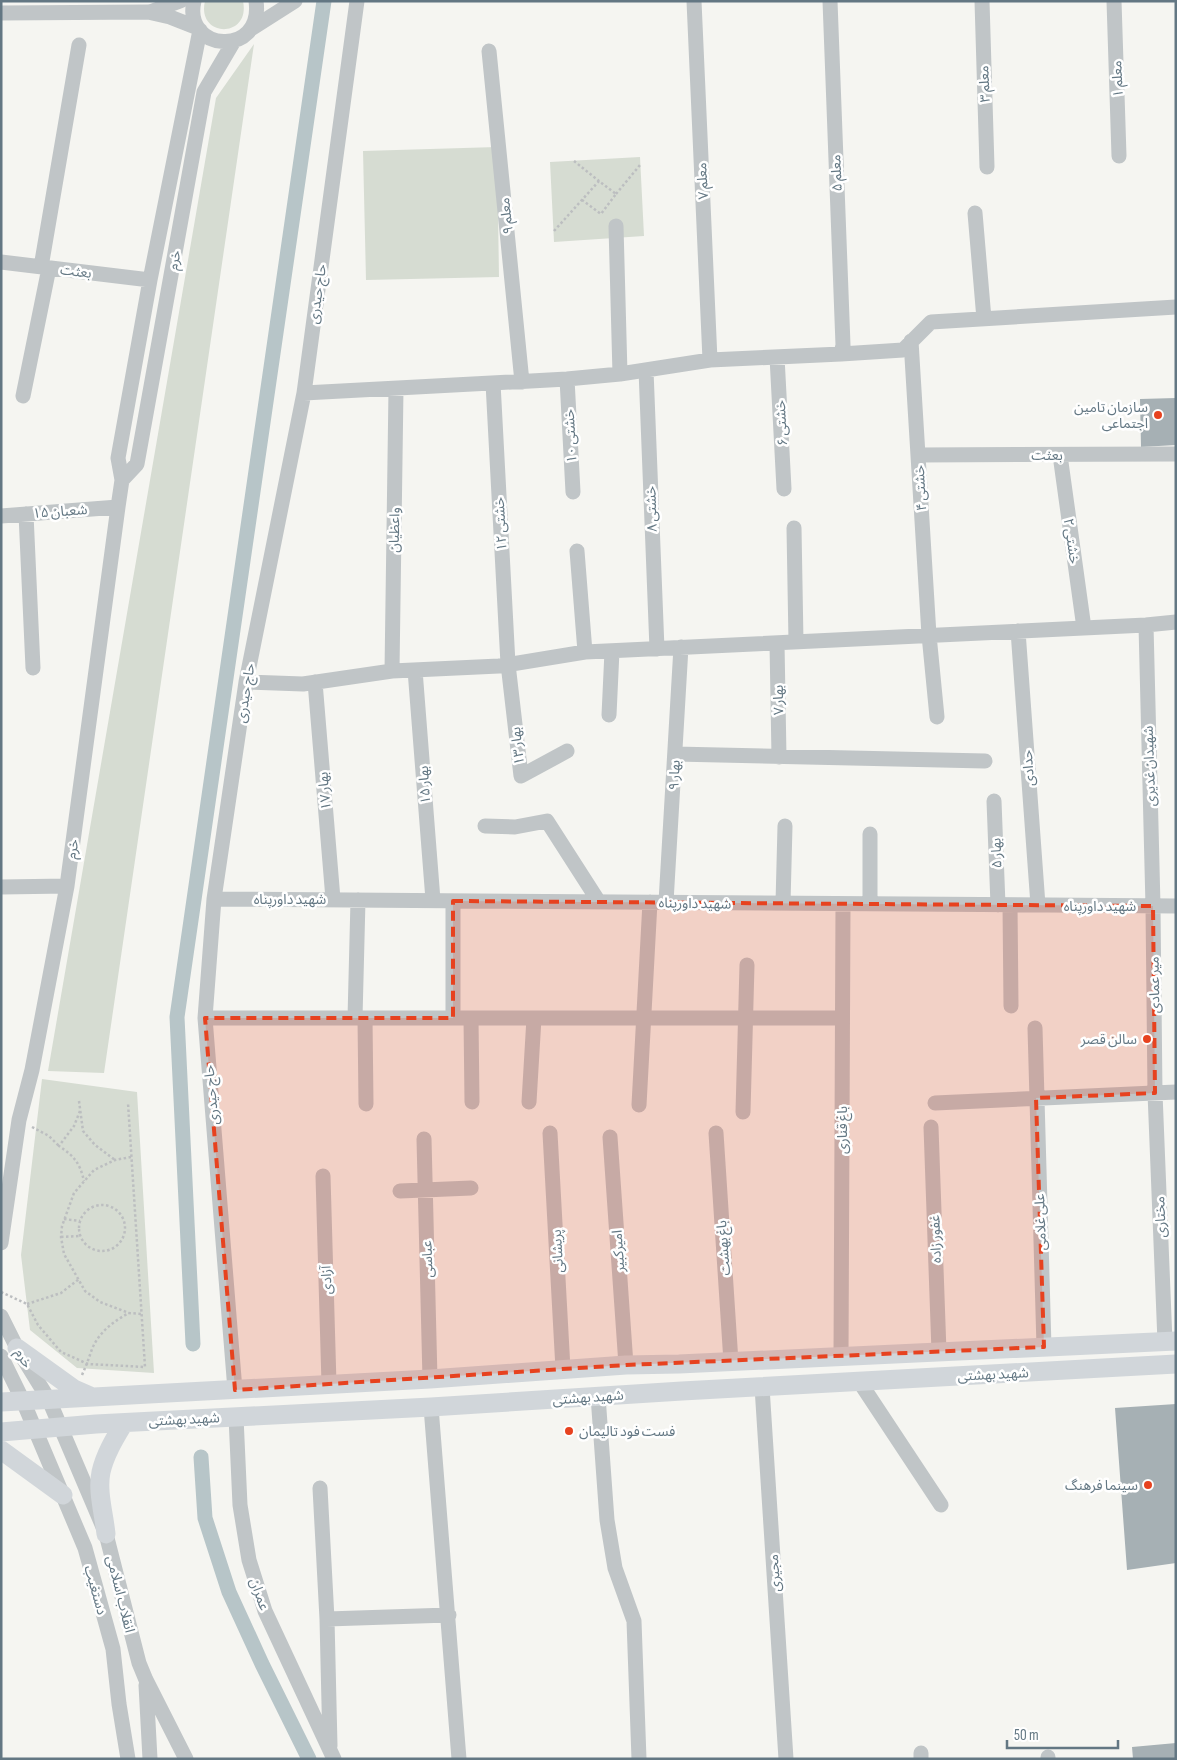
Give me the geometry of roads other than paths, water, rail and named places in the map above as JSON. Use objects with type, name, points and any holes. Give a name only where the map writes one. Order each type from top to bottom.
[{"type":"main road","name":"شهید بهشتی","points":[[1,1402],[430,1379],[626,1365],[1171,1342]]},
{"type":"main road","points":[[9,1352],[91,1397]]},
{"type":"main road","name":"شهید بهشتی","points":[[1,1432],[124,1422],[431,1407],[1176,1364]]},
{"type":"main road","points":[[106,1534],[101,1473],[106,1456],[124,1422]]},
{"type":"main road","points":[[1,1450],[63,1495]]},
{"type":"street","points":[[148,12],[180,1]]},
{"type":"street","points":[[194,1],[192,8],[193,19],[199,29],[204,36],[224,43],[243,37],[295,1]]},
{"type":"street","points":[[251,30],[256,20],[256,1]]},
{"type":"street","name":"حاج حیدری","points":[[235,1390],[205,1018],[214,899],[246,682],[304,392],[357,1]]},
{"type":"street","name":"معلم ۷","points":[[694,1],[710,360]]},
{"type":"street","name":"معلم ۵","points":[[830,1],[842,350]]},
{"type":"street","name":"معلم ۳","points":[[982,1],[987,167]]},
{"type":"street","name":"معلم ۱","points":[[1114,1],[1119,156]]},
{"type":"street","points":[[11,9],[148,12],[170,17],[199,29]]},
{"type":"street","name":"خرم","points":[[1,1243],[6,1170],[32,1070],[67,886],[122,480],[118,458],[150,280],[199,29]]},
{"type":"street","name":"خرم","points":[[122,480],[137,464],[204,92],[234,41]]},
{"type":"street","points":[[23,396],[80,45]]},
{"type":"street","name":"معلم ۹","points":[[489,51],[522,382]]},
{"type":"street","points":[[187,90],[204,92]]},
{"type":"street","points":[[975,213],[984,319]]},
{"type":"street","points":[[616,226],[620,374]]},
{"type":"street","name":"بعثت","points":[[1,262],[150,280]]},
{"type":"street","points":[[304,392],[568,379],[620,374],[710,360],[777,357],[842,350],[903,350],[931,322],[1176,307]]},
{"type":"street","name":"خشتی ۴","points":[[911,341],[929,636]]},
{"type":"street","name":"خشتی ۶","points":[[777,357],[784,489]]},
{"type":"street","name":"خشتی ۸","points":[[646,370],[657,649]]},
{"type":"street","name":"خشتی ۱۰","points":[[568,379],[573,492]]},
{"type":"street","name":"خشتی ۱۲","points":[[493,383],[508,664]]},
{"type":"street","name":"واعظیان","points":[[392,671],[396,388]]},
{"type":"street","name":"بعثت","points":[[918,454],[1175,454]]},
{"type":"street","name":"خشتی ۲","points":[[1060,455],[1084,628]]},
{"type":"street","name":"۱۵ شعبان","points":[[1,516],[118,507]]},
{"type":"street","points":[[26,514],[33,668]]},
{"type":"street","points":[[794,528],[796,642]]},
{"type":"street","points":[[577,551],[585,652]]},
{"type":"street","points":[[246,682],[303,684],[392,671],[508,664],[585,652],[1176,622]]},
{"type":"street","name":"شهیدان غدیری","points":[[1146,625],[1153,906]]},
{"type":"street","name":"حدادی","points":[[1018,631],[1038,905]]},
{"type":"street","points":[[929,636],[937,717]]},
{"type":"street","name":"بهار ۷","points":[[777,643],[778,757]]},
{"type":"street","name":"بهار ۹","points":[[666,902],[681,647]]},
{"type":"street","points":[[610,715],[612,651]]},
{"type":"street","name":"بهار ۱۳","points":[[508,664],[520,776],[567,751]]},
{"type":"street","name":"بهار ۱۵","points":[[415,670],[433,900]]},
{"type":"street","name":"بهار ۱۷","points":[[315,682],[333,900]]},
{"type":"street","points":[[675,754],[985,762]]},
{"type":"street","name":"بهار ۵","points":[[994,801],[1011,1006]]},
{"type":"street","points":[[485,826],[515,827],[548,821],[599,902]]},
{"type":"street","points":[[784,903],[785,826]]},
{"type":"street","points":[[870,834],[870,904]]},
{"type":"street","points":[[1,887],[67,886]]},
{"type":"street","name":"شهید داورپناه","points":[[214,899],[1176,906]]},
{"type":"street","points":[[358,900],[360,1018],[366,1104]]},
{"type":"street","points":[[453,901],[453,1018]]},
{"type":"street","points":[[639,1105],[650,902]]},
{"type":"street","name":"باغ قناری","points":[[841,1357],[843,904]]},
{"type":"street","name":"میر عمادی","points":[[1153,906],[1155,1093]]},
{"type":"street","points":[[743,1112],[747,965]]},
{"type":"street","points":[[205,1018],[842,1018]]},
{"type":"street","points":[[471,1018],[472,1102]]},
{"type":"street","points":[[529,1102],[534,1018]]},
{"type":"street","name":"علی غلامی","points":[[1035,1028],[1044,1347]]},
{"type":"street","points":[[935,1103],[1176,1092]]},
{"type":"street","name":"مختاری","points":[[1155,1093],[1171,1342]]},
{"type":"street","name":"غفور زاده","points":[[931,1126],[939,1352]]},
{"type":"street","name":"پریشانی","points":[[550,1133],[564,1369]]},
{"type":"street","name":"باغ بهشت","points":[[716,1133],[731,1362]]},
{"type":"street","name":"امیرکبیر","points":[[610,1136],[626,1365]]},
{"type":"street","name":"عباسی","points":[[424,1139],[430,1379]]},
{"type":"street","name":"آزادی","points":[[323,1176],[330,1384]]},
{"type":"street","points":[[400,1191],[471,1188]]},
{"type":"street","name":"خرم","points":[[1,1316],[23,1401],[34,1430]]},
{"type":"street","name":"خرم","points":[[9,1352],[49,1400],[61,1427]]},
{"type":"street","points":[[859,1381],[940,1505]]},
{"type":"street","name":"مجیری","points":[[762,1387],[786,1759]]},
{"type":"street","points":[[598,1396],[607,1520],[615,1568],[634,1622],[639,1759]]},
{"type":"street","points":[[431,1407],[459,1759]]},
{"type":"street","name":"عمران","points":[[236,1417],[240,1505],[249,1560],[265,1611],[332,1756]]},
{"type":"street","name":"انقلاب اسلامی","points":[[61,1427],[106,1534],[139,1663],[186,1759]]},
{"type":"street","name":"دستغیب","points":[[34,1430],[85,1548],[113,1649],[128,1759]]},
{"type":"street","points":[[320,1488],[332,1756]]},
{"type":"street","points":[[326,1619],[448,1615]]},
{"type":"street","points":[[146,1680],[150,1759]]},
{"type":"waterway","points":[[193,1344],[177,1017],[324,1]]},
{"type":"waterway","points":[[201,1457],[205,1518],[229,1592],[309,1759]]},
{"type":"place","name":"سازمان تامین اجتماعی","points":[[1158,415]]},
{"type":"place","name":"سالن قصر","points":[[1147,1039]]},
{"type":"place","name":"فست فود تالیمان","points":[[569,1431]]},
{"type":"place","name":"سینما فرهنگ","points":[[1148,1485]]}]
